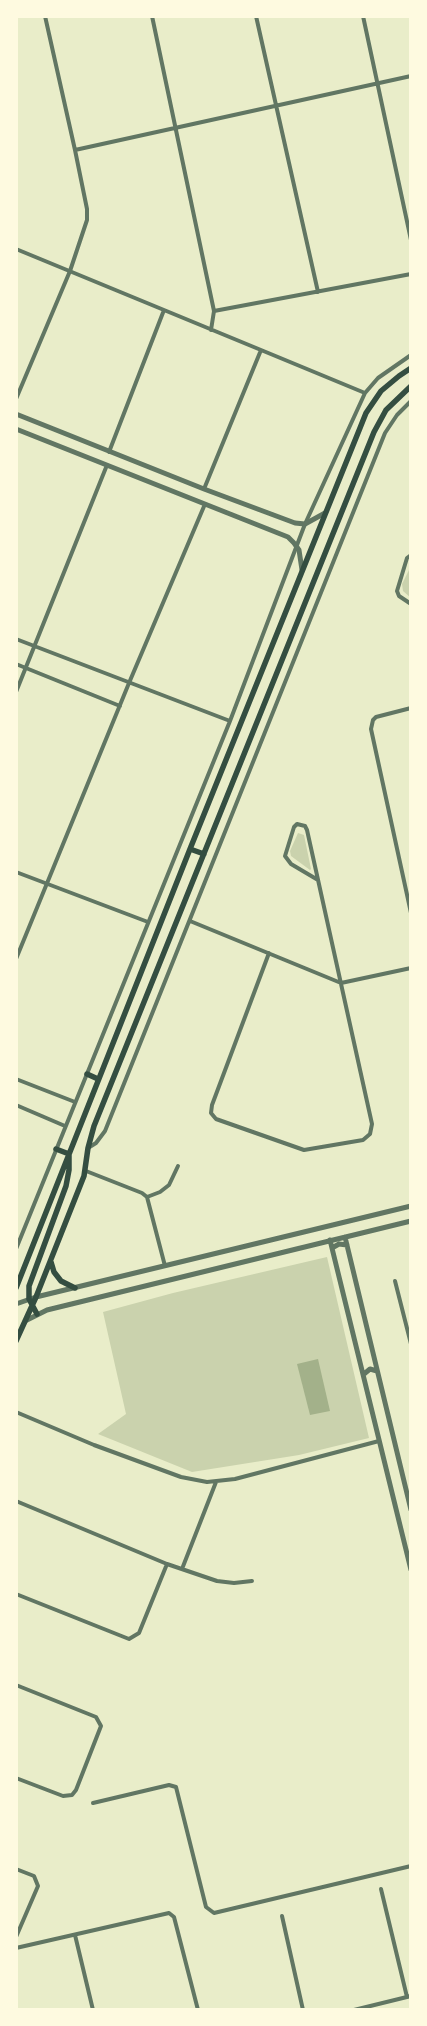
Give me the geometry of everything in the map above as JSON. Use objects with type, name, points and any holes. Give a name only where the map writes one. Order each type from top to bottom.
[{"type":"main road","points":[[16,1288],[190,848],[366,413],[382,391],[411,368]]},
{"type":"main road","points":[[16,1342],[27,1320],[86,1171],[88,1148],[94,1126],[374,432],[386,410],[398,396],[411,386]]},
{"type":"main road","points":[[190,848],[204,854]]},
{"type":"main road","points":[[87,1074],[98,1079]]},
{"type":"main road","points":[[56,1149],[69,1154]]},
{"type":"main road","points":[[37,1314],[32,1307],[30,1299],[30,1279],[66,1186],[69,1154]]},
{"type":"main road","points":[[51,1261],[54,1272],[60,1281],[75,1288]]},
{"type":"main road","points":[[30,1279],[35,1284],[42,1283]]},
{"type":"street","points":[[16,399],[70,271],[86,225],[87,215],[45,16]]},
{"type":"street","points":[[152,16],[214,311],[211,330]]},
{"type":"street","points":[[256,16],[318,292]]},
{"type":"street","points":[[363,16],[411,240]]},
{"type":"street","points":[[74,150],[411,76]]},
{"type":"street","points":[[16,249],[365,393]]},
{"type":"street","points":[[214,311],[411,274]]},
{"type":"street","points":[[109,452],[164,310]]},
{"type":"street","points":[[204,490],[261,350]]},
{"type":"street","points":[[16,1249],[230,721],[305,524],[365,393],[382,374],[411,355]]},
{"type":"street","points":[[88,1148],[96,1143],[105,1131],[385,434],[397,414],[411,401]]},
{"type":"street","points":[[16,414],[204,490],[295,523],[305,524],[325,513]]},
{"type":"street","points":[[16,429],[284,535],[297,546],[302,570]]},
{"type":"street","points":[[55,444],[60,432]]},
{"type":"street","points":[[16,692],[107,465]]},
{"type":"street","points":[[16,959],[129,683],[205,504]]},
{"type":"street","points":[[411,555],[407,558],[397,591],[399,596],[411,604]]},
{"type":"street","points":[[16,639],[230,721]]},
{"type":"street","points":[[16,664],[120,706]]},
{"type":"street","points":[[411,708],[380,715],[373,720],[371,729],[408,888],[411,913]]},
{"type":"street","points":[[269,954],[212,1105],[212,1113],[216,1119],[304,1150],[363,1140],[370,1134],[372,1124],[307,830],[305,826],[297,824],[294,827],[285,856],[291,864],[318,880]]},
{"type":"street","points":[[16,872],[46,885],[148,922]]},
{"type":"street","points":[[190,921],[341,984],[411,968]]},
{"type":"street","points":[[16,1079],[74,1102]]},
{"type":"street","points":[[16,1105],[65,1126]]},
{"type":"street","points":[[148,1197],[160,1192],[169,1185],[178,1166]]},
{"type":"street","points":[[86,1171],[148,1197],[165,1266]]},
{"type":"street","points":[[16,1304],[36,1297],[411,1206]]},
{"type":"street","points":[[27,1320],[47,1310],[411,1220]]},
{"type":"street","points":[[345,1237],[411,1510]]},
{"type":"street","points":[[330,1240],[411,1570]]},
{"type":"street","points":[[332,1248],[339,1244],[347,1245]]},
{"type":"street","points":[[395,1281],[411,1344]]},
{"type":"street","points":[[364,1374],[370,1369],[377,1371]]},
{"type":"street","points":[[16,1412],[94,1445],[181,1477],[216,1482],[235,1479],[379,1441]]},
{"type":"street","points":[[182,1569],[216,1482]]},
{"type":"street","points":[[16,1501],[167,1564],[226,1582],[252,1580]]},
{"type":"street","points":[[16,1594],[129,1639],[139,1633],[167,1564]]},
{"type":"street","points":[[16,1685],[96,1717],[101,1726],[76,1790],[72,1795],[63,1796],[16,1778]]},
{"type":"street","points":[[93,1802],[169,1785],[176,1787],[206,1906],[214,1913],[411,1866]]},
{"type":"street","points":[[16,1869],[34,1876],[38,1886],[16,1937]]},
{"type":"street","points":[[354,2010],[409,1997],[381,1889]]},
{"type":"street","points":[[16,1948],[166,1912],[174,1917],[198,2010]]},
{"type":"street","points":[[282,1916],[303,2010]]},
{"type":"street","points":[[75,1935],[93,2010]]},
{"type":"shaded area","points":[[411,566],[411,598],[403,591],[402,584]]},
{"type":"shaded area","points":[[298,833],[304,835],[310,870],[291,856],[290,851]]},
{"type":"shaded area","points":[[327,1257],[369,1438],[299,1455],[192,1472],[98,1434],[126,1414],[103,1312],[173,1293]]},
{"type":"shaded area","points":[[318,1359],[330,1411],[310,1415],[297,1364]]}]
